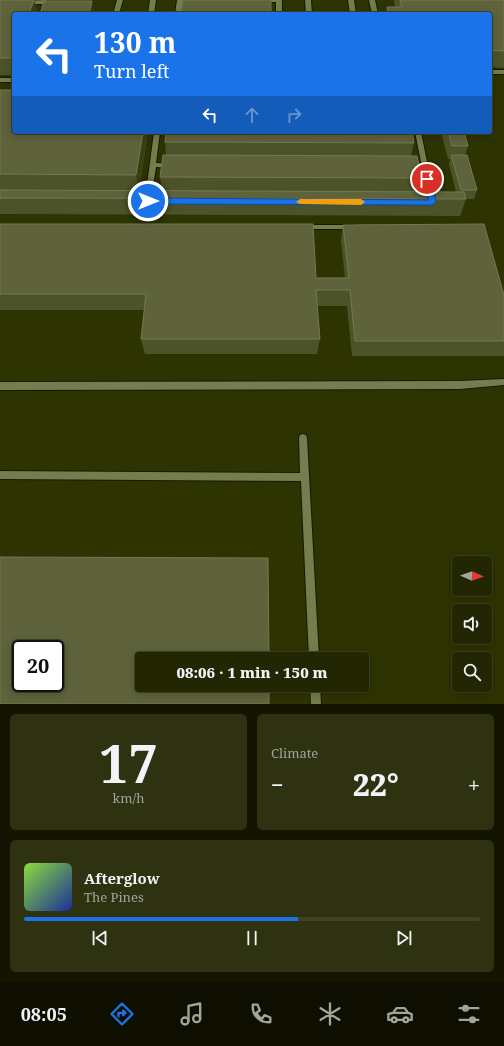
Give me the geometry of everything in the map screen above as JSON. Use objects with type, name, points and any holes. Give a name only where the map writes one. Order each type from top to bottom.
[{"type":"lane","points":[[117,12],[120,0]]},
{"type":"lane","points":[[151,12],[153,0]]},
{"type":"lane","points":[[178,12],[180,0]]},
{"type":"lane","points":[[256,0],[279,0],[279,12]]},
{"type":"lane","points":[[308,0],[309,12]]},
{"type":"lane","points":[[351,0],[353,12]]},
{"type":"lane","points":[[372,0],[375,12]]},
{"type":"lane","points":[[15,2],[46,2],[43,12]]},
{"type":"lane","points":[[492,72],[504,72]]},
{"type":"lane","points":[[0,80],[12,80]]},
{"type":"lane","points":[[148,201],[157,134]]},
{"type":"lane","points":[[418,134],[432,202],[424,202]]},
{"type":"lane","points":[[153,166],[176,166]]},
{"type":"lane","points":[[417,167],[425,167]]},
{"type":"lane","points":[[140,201],[156,201]]},
{"type":"lane","points":[[292,227],[362,227]]},
{"type":"lane","points":[[0,386],[460,386],[504,382]]},
{"type":"lane","points":[[303,438],[314,652]]},
{"type":"lane","points":[[0,475],[305,477]]},
{"type":"lane","points":[[315,692],[316,704]]},
{"type":"building","points":[[0,0],[34,0],[30,12],[12,12],[12,58],[0,58]]},
{"type":"building","points":[[183,0],[271,0],[271,12],[181,12]]},
{"type":"building","points":[[400,0],[504,0],[504,51],[492,50],[492,12],[388,12],[387,7],[402,7]]},
{"type":"building","points":[[44,1],[92,1],[89,12],[41,12]]},
{"type":"building","points":[[0,90],[12,90],[12,134],[143,134],[136,175],[0,174]]},
{"type":"building","points":[[166,134],[412,134],[414,143],[165,142]]},
{"type":"building","points":[[449,134],[465,134],[468,146],[452,146]]},
{"type":"building","points":[[163,155],[417,156],[422,178],[160,177]]},
{"type":"building","points":[[451,155],[467,155],[477,190],[461,190]]},
{"type":"building","points":[[0,190],[464,192],[466,199],[0,198]]},
{"type":"building","points":[[0,224],[313,224],[316,278],[349,278],[343,225],[484,224],[504,295],[504,341],[355,341],[350,290],[316,290],[320,339],[141,339],[146,294],[0,294]]},
{"type":"building","points":[[0,557],[268,558],[269,652],[135,652],[135,692],[269,692],[269,704],[0,704]]},
{"type":"slow traffic","points":[[300,202],[361,202]]},
{"type":"route","points":[[148,201],[432,202],[427,179]]}]
